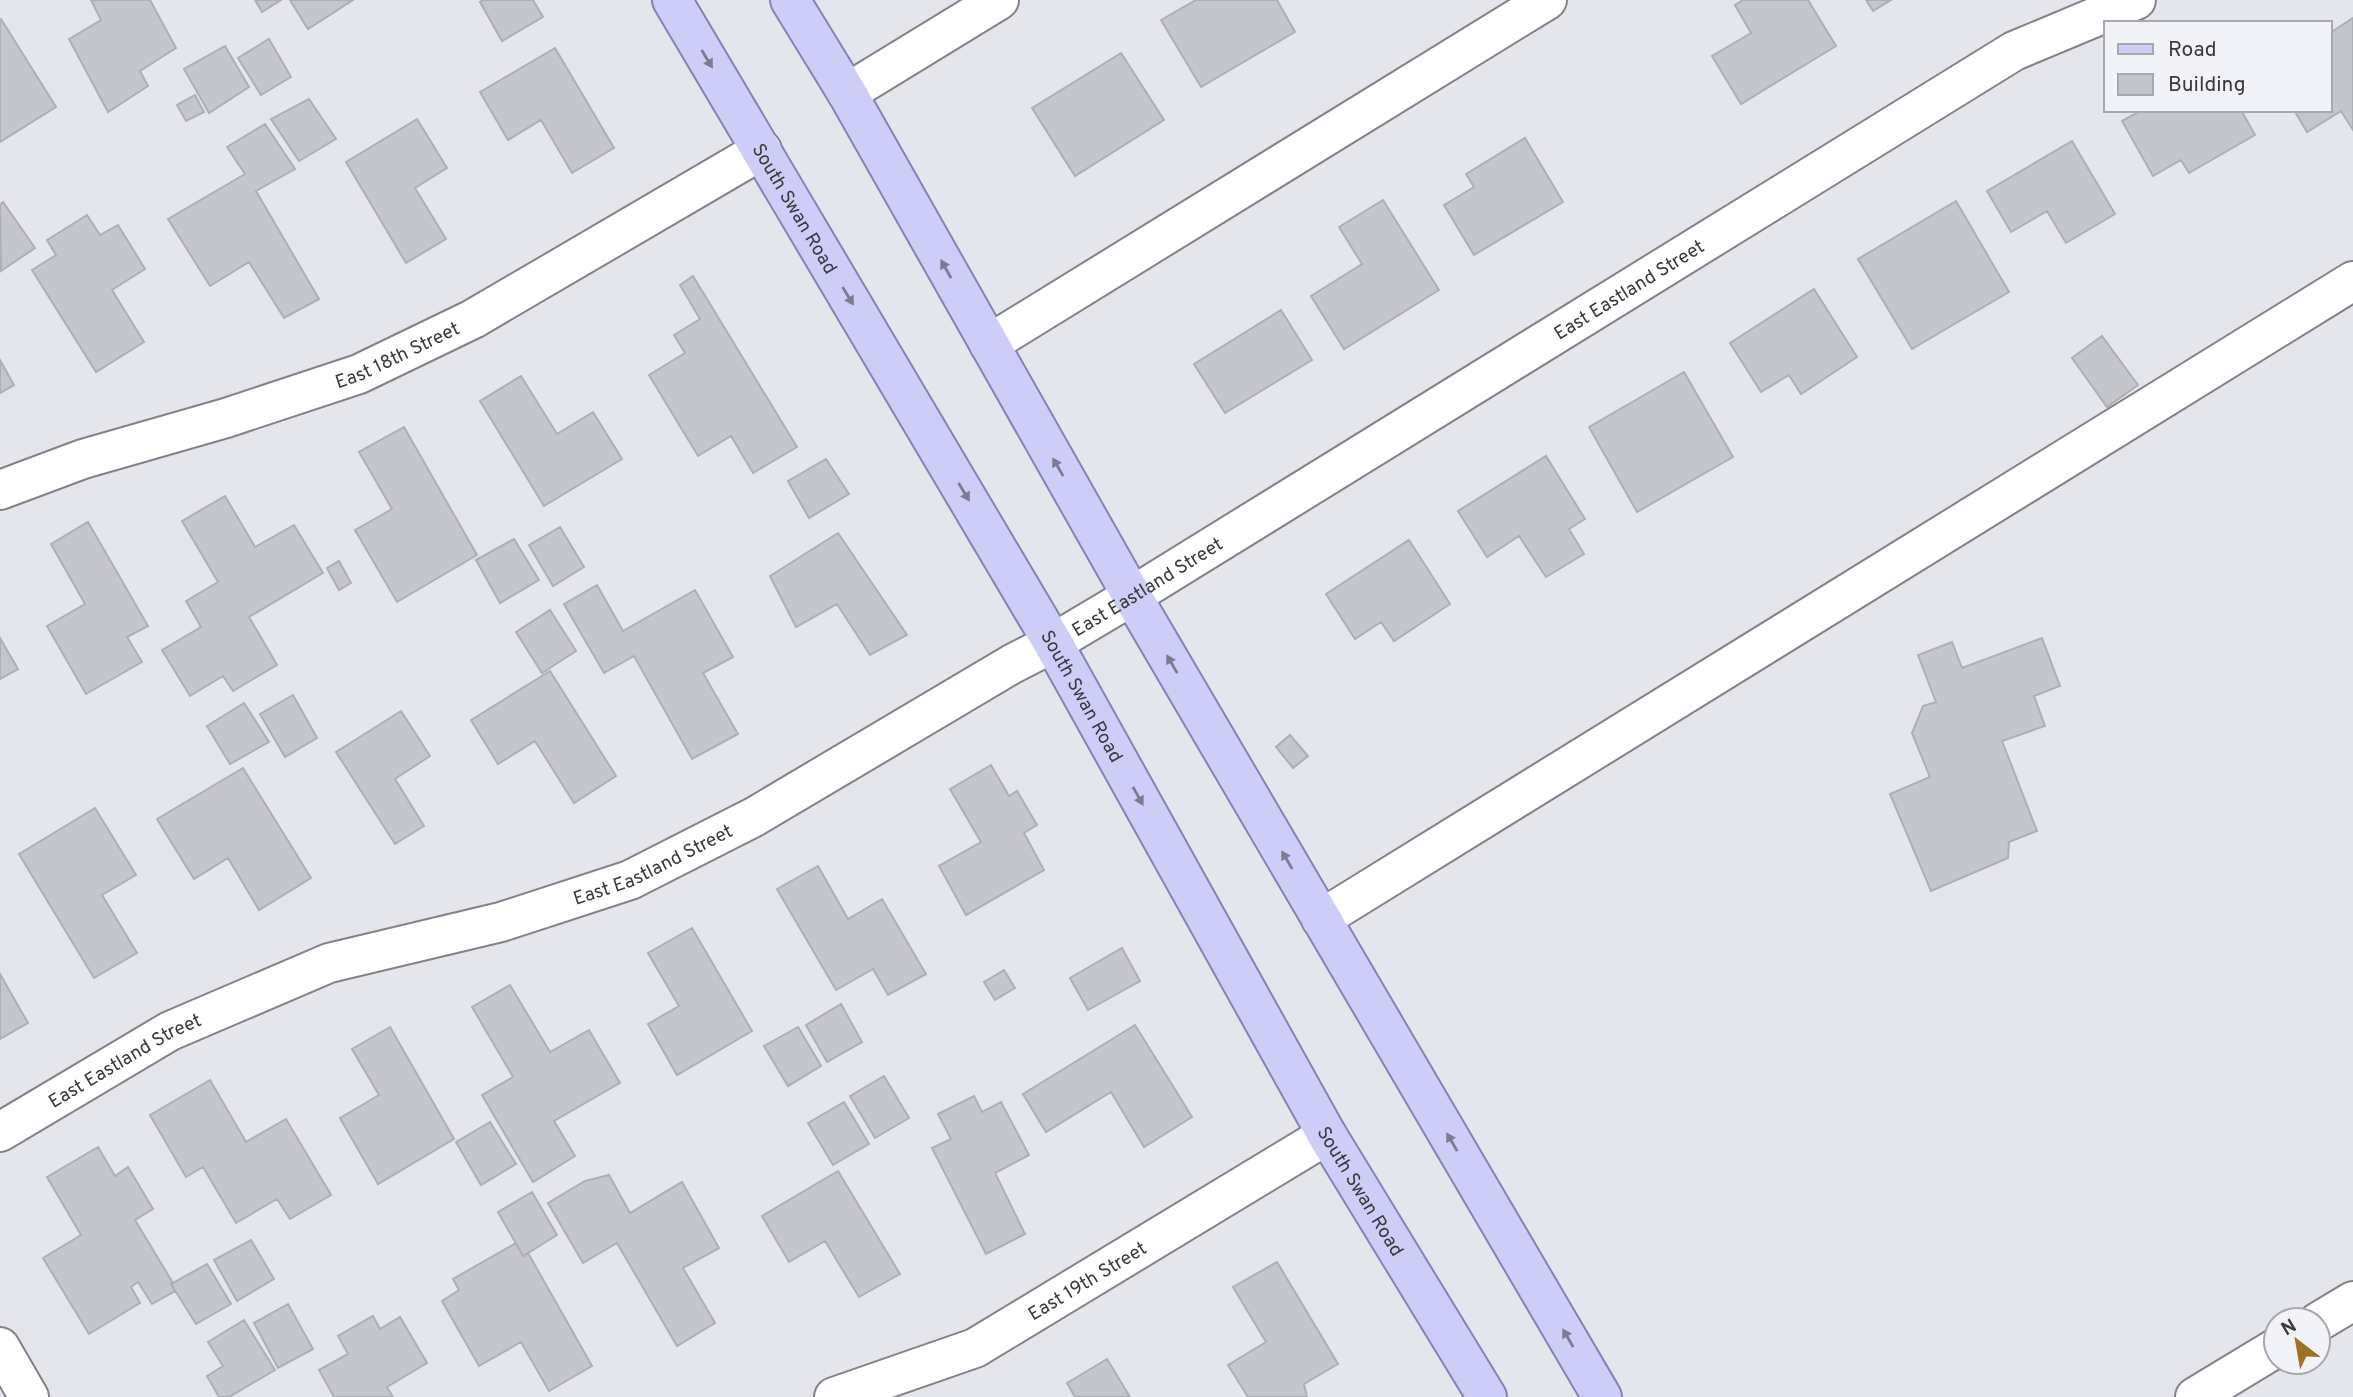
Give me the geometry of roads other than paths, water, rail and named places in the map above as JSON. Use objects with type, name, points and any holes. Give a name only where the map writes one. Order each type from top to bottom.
[{"type":"main road","name":"South Swan Road","points":[[671,0],[1053,643],[1327,1135],[1487,1397]]},
{"type":"main road","points":[[790,0],[847,93],[1132,596],[1602,1397]]},
{"type":"street","points":[[847,93],[999,0]]},
{"type":"street","points":[[989,344],[1547,0]]},
{"type":"street","name":"East Eastland Street","points":[[0,1132],[170,1031],[329,963],[501,922],[631,880],[754,817],[1132,596],[2014,51],[2136,0]]},
{"type":"street","name":"East 18th Street","points":[[0,490],[83,459],[226,418],[359,374],[473,318],[762,150]]},
{"type":"street","points":[[1321,919],[2353,282]]},
{"type":"street","name":"East 19th Street","points":[[834,1397],[975,1348],[1327,1135]]},
{"type":"street","points":[[2332,1314],[2353,1301]]},
{"type":"street","points":[[0,1348],[29,1397]]},
{"type":"street","points":[[2195,1397],[2262,1356]]}]
